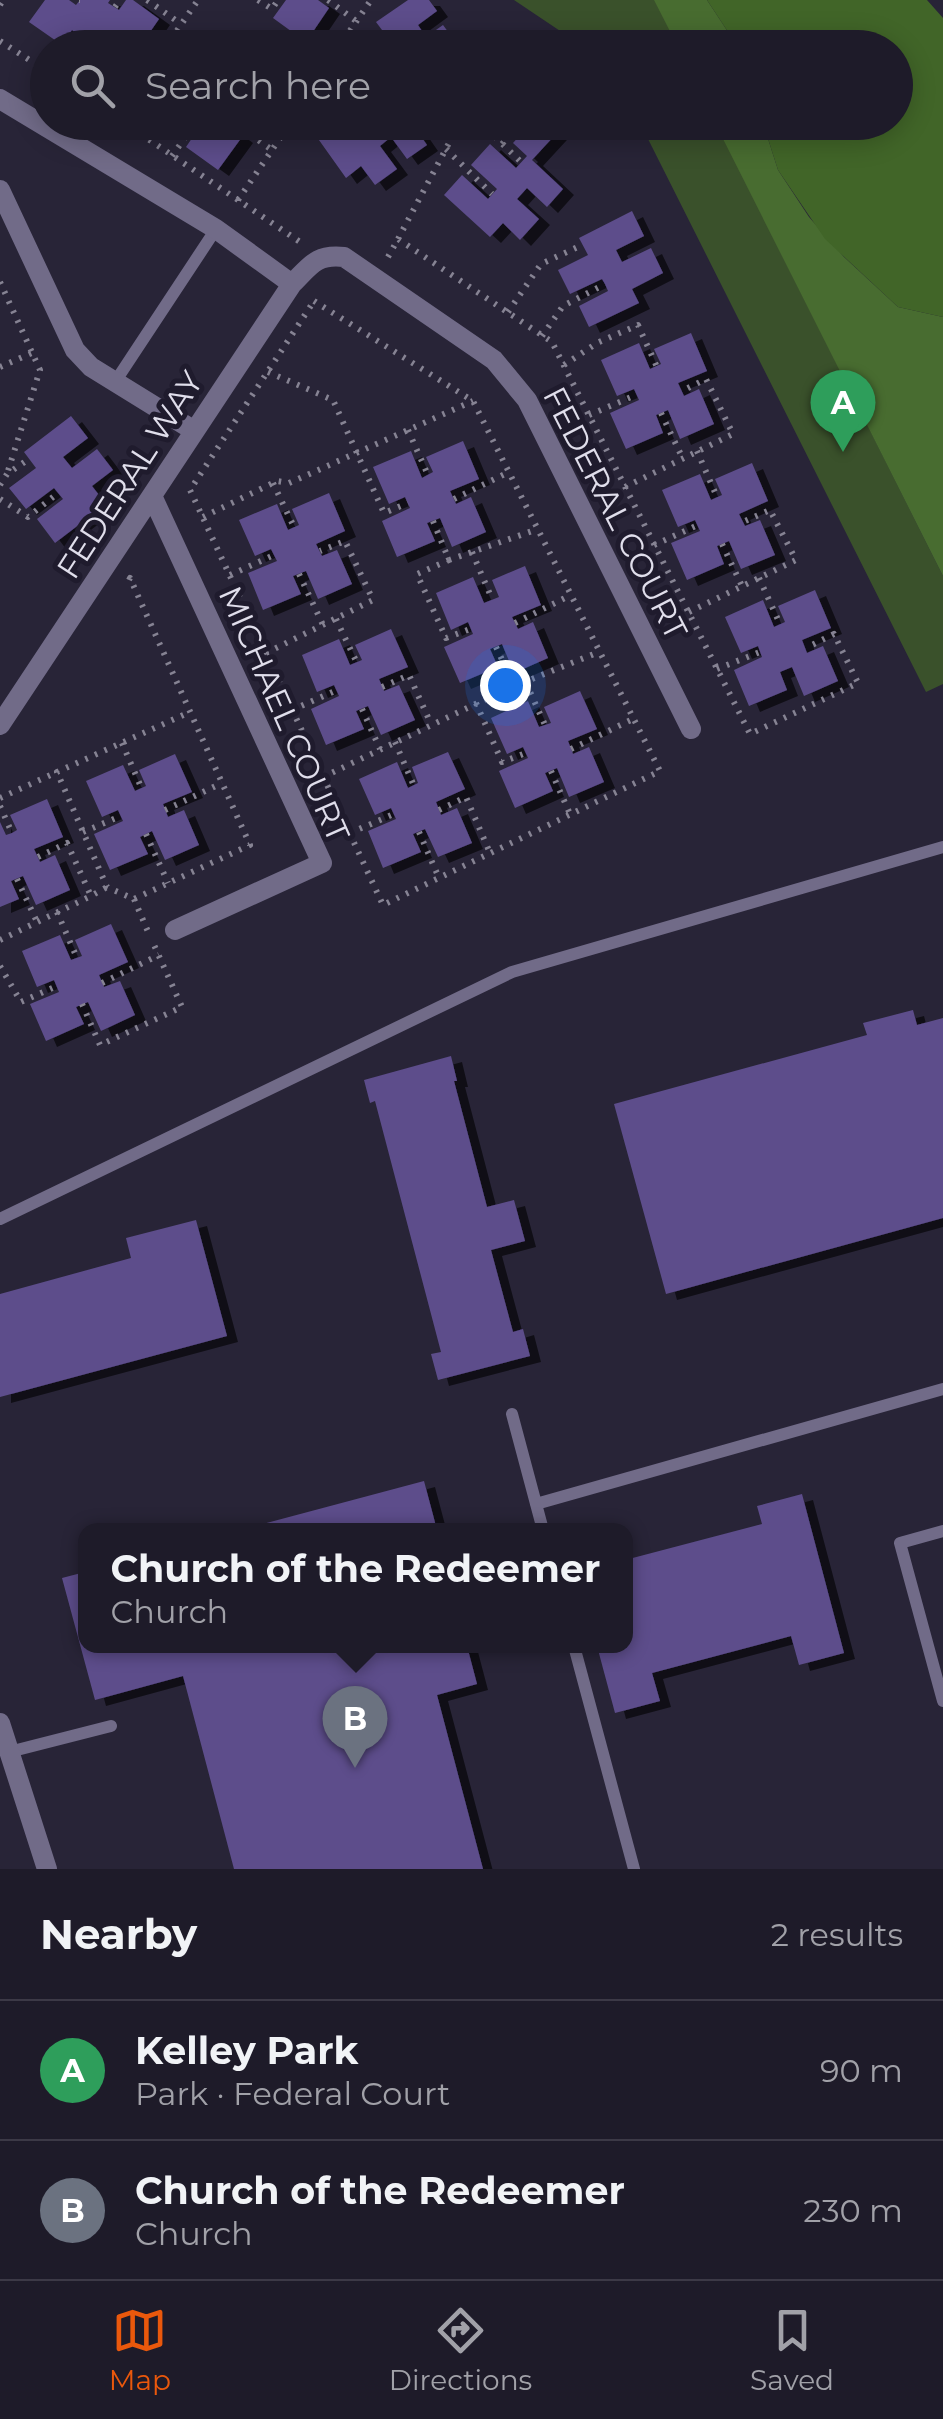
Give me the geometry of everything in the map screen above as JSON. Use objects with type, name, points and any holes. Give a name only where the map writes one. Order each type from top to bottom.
[{"type":"street","points":[[0,99],[30,117]]},
{"type":"street","points":[[68,140],[216,229],[292,284]]},
{"type":"street","points":[[0,190],[76,350],[91,367],[192,430]]},
{"type":"street","name":"FEDERAL COURT","points":[[314,262],[326,255],[344,257],[494,360],[527,400],[691,729]]},
{"type":"street","name":"FEDERAL WAY","points":[[0,725],[153,498],[192,430],[292,284],[314,262]]},
{"type":"street","name":"MICHAEL COURT","points":[[153,498],[322,863],[175,930]]},
{"type":"street","points":[[0,1723],[47,1869]]},
{"type":"lane","points":[[115,382],[216,229]]},
{"type":"lane","points":[[0,1220],[512,972],[943,847]]},
{"type":"lane","points":[[536,1504],[943,1390]]},
{"type":"lane","points":[[512,1414],[541,1523]]},
{"type":"lane","points":[[943,1531],[900,1543],[943,1701]]},
{"type":"lane","points":[[576,1653],[634,1869]]},
{"type":"lane","points":[[9,1752],[112,1726]]},
{"type":"path","points":[[147,0],[181,24]]},
{"type":"path","points":[[177,30],[198,0]]},
{"type":"path","points":[[258,0],[272,9],[278,0]]},
{"type":"path","points":[[328,0],[356,21]]},
{"type":"path","points":[[350,30],[371,0]]},
{"type":"path","points":[[0,41],[30,60]]},
{"type":"path","points":[[172,156],[183,140]]},
{"type":"path","points":[[258,140],[272,150]]},
{"type":"path","points":[[238,200],[279,140]]},
{"type":"path","points":[[398,239],[453,140]]},
{"type":"path","points":[[498,140],[521,162]]},
{"type":"path","points":[[502,144],[505,140]]},
{"type":"path","points":[[446,149],[492,194]]},
{"type":"path","points":[[508,312],[541,264],[582,245]]},
{"type":"path","points":[[0,282],[4,300],[40,370],[0,485]]},
{"type":"path","points":[[542,336],[563,306],[605,284]]},
{"type":"path","points":[[314,300],[473,401],[660,771],[384,906],[190,490],[314,300]]},
{"type":"path","points":[[564,365],[597,343],[638,325],[656,367]]},
{"type":"path","points":[[0,368],[32,353]]},
{"type":"path","points":[[268,372],[333,400],[384,513],[408,502]]},
{"type":"path","points":[[626,487],[733,434],[706,379],[682,391]]},
{"type":"path","points":[[589,416],[636,395]]},
{"type":"path","points":[[203,517],[273,483],[289,484],[473,401]]},
{"type":"path","points":[[661,413],[683,459]]},
{"type":"path","points":[[408,430],[428,475]]},
{"type":"path","points":[[698,452],[717,497]]},
{"type":"path","points":[[6,474],[29,459]]},
{"type":"path","points":[[454,499],[509,472]]},
{"type":"path","points":[[273,483],[294,527]]},
{"type":"path","points":[[0,499],[28,517],[58,493]]},
{"type":"path","points":[[689,612],[796,560],[770,510],[743,522]]},
{"type":"path","points":[[433,521],[449,560]]},
{"type":"path","points":[[654,544],[698,525]]},
{"type":"path","points":[[470,628],[446,638],[417,574],[538,529]]},
{"type":"path","points":[[266,653],[373,600],[345,541],[320,551]]},
{"type":"path","points":[[722,544],[742,586]]},
{"type":"path","points":[[472,552],[492,600]]},
{"type":"path","points":[[229,575],[274,555]]},
{"type":"path","points":[[299,574],[324,624]]},
{"type":"path","points":[[119,594],[130,578],[250,845],[134,899]]},
{"type":"path","points":[[759,578],[780,624]]},
{"type":"path","points":[[515,623],[572,595]]},
{"type":"path","points":[[336,618],[357,663]]},
{"type":"path","points":[[496,647],[514,687]]},
{"type":"path","points":[[323,777],[476,703],[599,652]]},
{"type":"path","points":[[717,669],[760,652]]},
{"type":"path","points":[[382,687],[409,675],[431,725]]},
{"type":"path","points":[[526,682],[546,725]]},
{"type":"path","points":[[292,710],[337,690]]},
{"type":"path","points":[[476,703],[502,762],[526,753]]},
{"type":"path","points":[[362,709],[380,749]]},
{"type":"path","points":[[12,833],[0,802],[190,712]]},
{"type":"path","points":[[571,749],[633,719]]},
{"type":"path","points":[[395,742],[414,786]]},
{"type":"path","points":[[122,743],[141,788]]},
{"type":"path","points":[[550,771],[570,814]]},
{"type":"path","points":[[57,772],[108,887],[134,899],[182,1007],[100,1046],[82,1004]]},
{"type":"path","points":[[165,810],[222,783]]},
{"type":"path","points":[[439,810],[466,798],[490,854]]},
{"type":"path","points":[[350,833],[394,814]]},
{"type":"path","points":[[84,832],[121,816]]},
{"type":"path","points":[[419,832],[439,878]]},
{"type":"path","points":[[146,834],[168,882]]},
{"type":"path","points":[[38,857],[67,843],[90,896]]},
{"type":"path","points":[[17,879],[36,922]]},
{"type":"path","points":[[0,940],[108,887]]},
{"type":"path","points":[[57,912],[77,958]]},
{"type":"path","points":[[102,982],[159,955]]},
{"type":"path","points":[[0,966],[21,1002],[57,986]]},
{"type":"shaded area","points":[[514,0],[655,0],[670,30],[559,30]]},
{"type":"shaded area","points":[[654,0],[707,0],[727,30],[669,30]]},
{"type":"shaded area","points":[[707,0],[927,0],[943,18],[943,317],[898,307],[825,239],[778,170],[768,140],[913,140],[913,30],[727,30]]},
{"type":"shaded area","points":[[649,140],[725,140],[943,576],[943,684],[926,692]]},
{"type":"shaded area","points":[[724,140],[768,140],[778,170],[809,217],[844,257],[898,307],[943,317],[943,576]]},
{"type":"building","points":[[45,0],[69,0],[76,5],[80,0],[110,0],[108,3],[119,10],[126,0],[133,0],[159,19],[151,30],[40,30],[29,22]]},
{"type":"building","points":[[286,0],[318,0],[329,8],[314,30],[290,30],[273,18]]},
{"type":"building","points":[[408,0],[429,0],[437,11],[418,25],[421,30],[382,30],[376,22]]},
{"type":"building","points":[[191,140],[240,140],[218,170],[186,147]]},
{"type":"building","points":[[319,140],[387,140],[380,146],[397,169],[375,185],[361,166],[346,178]]},
{"type":"building","points":[[393,140],[424,140],[427,145],[407,159]]},
{"type":"building","points":[[550,140],[532,160],[563,189],[547,207],[527,188],[517,199],[539,219],[520,240],[503,223],[490,237],[444,195],[462,175],[488,199],[497,189],[471,165],[490,144],[516,168],[527,156],[513,143]]},
{"type":"building","points":[[632,211],[644,236],[616,250],[622,262],[651,248],[663,273],[632,289],[639,303],[589,327],[579,306],[608,291],[605,284],[602,279],[570,294],[558,270],[588,255],[579,238]]},
{"type":"building","points":[[691,333],[707,371],[678,383],[684,396],[699,389],[714,424],[680,439],[668,410],[656,415],[663,433],[626,449],[610,413],[639,400],[634,389],[617,396],[601,360],[639,343],[650,369],[661,364],[654,349]]},
{"type":"building","points":[[71,416],[88,438],[63,457],[72,468],[97,449],[113,470],[92,486],[106,504],[55,543],[37,519],[63,499],[54,488],[26,509],[9,488],[36,468],[24,452]]},
{"type":"building","points":[[463,441],[479,479],[450,491],[456,504],[471,497],[486,532],[452,547],[440,518],[427,523],[435,541],[397,557],[382,521],[410,508],[405,497],[389,504],[373,467],[411,451],[422,478],[433,472],[426,457]]},
{"type":"building","points":[[752,463],[768,501],[739,514],[745,526],[760,520],[775,555],[741,569],[729,541],[717,546],[724,564],[687,580],[671,543],[700,531],[695,520],[678,527],[662,490],[700,474],[711,500],[722,495],[715,479]]},
{"type":"building","points":[[329,493],[345,531],[316,544],[322,556],[337,550],[352,584],[318,599],[306,571],[293,576],[301,594],[263,610],[248,573],[277,561],[271,549],[255,556],[239,520],[277,504],[288,530],[299,525],[292,509]]},
{"type":"building","points":[[525,566],[541,605],[512,617],[518,629],[533,622],[548,658],[514,673],[502,644],[490,649],[498,667],[460,683],[444,647],[473,634],[468,622],[451,630],[436,593],[473,577],[484,603],[499,597],[492,580]]},
{"type":"building","points":[[815,590],[831,628],[802,640],[807,653],[823,646],[838,681],[804,696],[792,667],[780,672],[787,690],[749,706],[734,670],[762,657],[758,646],[741,653],[725,617],[763,600],[774,627],[785,622],[778,606]]},
{"type":"building","points":[[391,629],[408,667],[379,679],[384,691],[399,685],[415,720],[381,735],[368,706],[356,711],[364,729],[326,745],[311,709],[339,696],[334,685],[317,692],[302,655],[339,639],[350,665],[362,660],[355,645]]},
{"type":"building","points":[[580,691],[597,729],[568,741],[573,754],[589,747],[604,782],[569,797],[557,768],[545,773],[553,791],[515,808],[499,771],[528,758],[523,747],[507,754],[491,718],[528,701],[539,727],[551,723],[544,707]]},
{"type":"building","points":[[448,752],[465,789],[436,802],[441,815],[457,808],[472,843],[438,857],[425,829],[413,834],[421,852],[383,868],[368,831],[396,819],[391,808],[375,815],[359,779],[397,762],[408,788],[418,783],[412,767]]},
{"type":"building","points":[[175,754],[192,792],[163,804],[168,817],[184,810],[199,845],[165,860],[152,831],[140,837],[148,854],[110,870],[94,834],[123,821],[118,810],[102,817],[86,781],[123,765],[135,791],[146,786],[139,770]]},
{"type":"building","points":[[47,799],[63,837],[34,849],[40,862],[55,855],[70,890],[36,905],[23,876],[11,881],[19,899],[0,907],[0,822],[6,835],[12,833],[17,830],[10,815]]},
{"type":"building","points":[[111,924],[128,962],[99,975],[104,987],[120,981],[135,1015],[101,1031],[88,1002],[76,1007],[84,1024],[46,1041],[30,1004],[59,992],[54,980],[37,987],[22,951],[60,935],[71,960],[82,956],[75,940]]},
{"type":"building","points":[[913,1010],[917,1025],[943,1018],[943,1218],[666,1294],[614,1104],[867,1035],[863,1023]]},
{"type":"building","points":[[451,1056],[487,1207],[514,1200],[525,1241],[491,1250],[513,1332],[523,1329],[530,1356],[438,1380],[431,1354],[441,1352],[375,1101],[370,1103],[364,1080]]},
{"type":"building","points":[[196,1220],[227,1336],[0,1397],[0,1294],[131,1258],[126,1238]]},
{"type":"building","points":[[424,1481],[435,1523],[266,1523]]},
{"type":"building","points":[[802,1494],[844,1653],[799,1665],[791,1636],[652,1673],[660,1701],[615,1713],[599,1653],[633,1653],[633,1558],[762,1524],[757,1506]]},
{"type":"building","points":[[78,1574],[78,1637],[62,1578]]},
{"type":"building","points":[[82,1653],[469,1653],[477,1684],[437,1695],[483,1869],[234,1869],[183,1676],[95,1700]]},
{"type":"place","name":"Kelley Park","points":[[843,452]]},
{"type":"place","name":"Church of the Redeemer","points":[[355,1768]]}]
